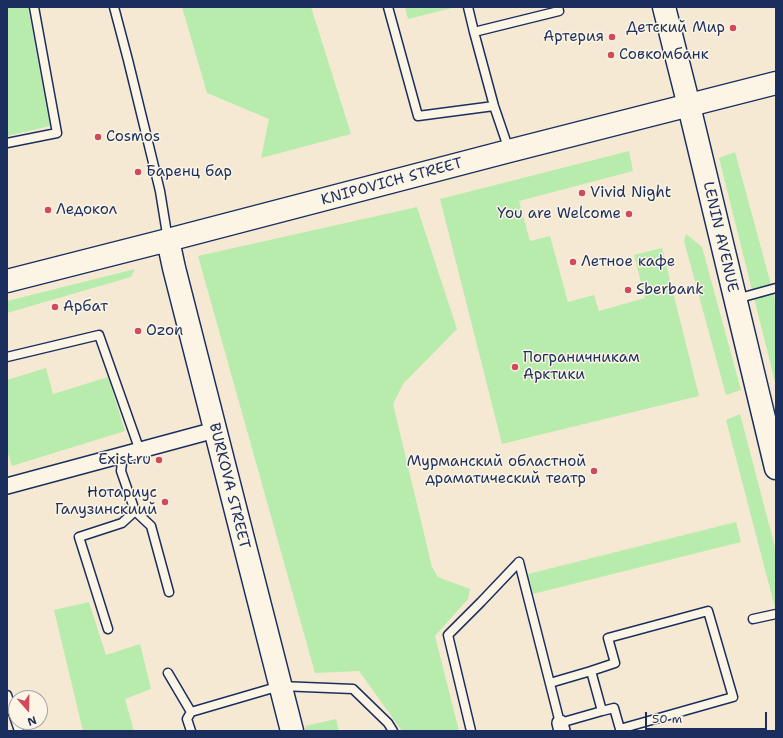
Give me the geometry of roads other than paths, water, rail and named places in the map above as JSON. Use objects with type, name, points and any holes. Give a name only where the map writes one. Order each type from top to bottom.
[{"type":"main road","name":"LENIN AVENUE","points":[[664,7],[776,468]]},
{"type":"main road","name":"KNIPOVICH STREET","points":[[7,280],[168,240],[776,83]]},
{"type":"main road","name":"BURKOVA STREET","points":[[168,240],[292,731]]},
{"type":"street","points":[[7,486],[215,430]]},
{"type":"lane","points":[[7,143],[57,133],[34,7]]},
{"type":"lane","points":[[114,7],[160,191],[168,240]]},
{"type":"lane","points":[[388,7],[418,116],[494,106]]},
{"type":"lane","points":[[468,7],[494,106],[509,151]]},
{"type":"lane","points":[[474,32],[559,11],[558,7]]},
{"type":"lane","points":[[735,300],[776,288]]},
{"type":"lane","points":[[7,357],[99,335],[140,451]]},
{"type":"lane","points":[[123,455],[121,471],[135,511],[151,526],[169,592]]},
{"type":"lane","points":[[108,629],[79,537],[122,523],[135,511]]},
{"type":"lane","points":[[471,731],[448,635],[519,562],[561,727],[602,711],[614,708],[620,729],[733,697],[718,629],[708,611],[608,638],[615,663],[550,683]]},
{"type":"lane","points":[[753,619],[776,614]]},
{"type":"lane","points":[[591,671],[602,711]]},
{"type":"lane","points":[[168,673],[192,712]]},
{"type":"lane","points":[[191,731],[187,719],[192,712],[280,686],[353,688],[388,723],[393,731]]},
{"type":"place","name":"Детский Мир","points":[[733,28]]},
{"type":"place","name":"Артерия","points":[[612,37]]},
{"type":"place","name":"Совкомбанк","points":[[611,55]]},
{"type":"place","name":"Cosmos","points":[[98,137]]},
{"type":"place","name":"Баренц бар","points":[[138,172]]},
{"type":"place","name":"Vivid Night","points":[[582,193]]},
{"type":"place","name":"Ледокол","points":[[48,210]]},
{"type":"place","name":"You are Welcome","points":[[629,214]]},
{"type":"place","name":"Летное кафе","points":[[573,262]]},
{"type":"place","name":"Sberbank","points":[[628,290]]},
{"type":"place","name":"Арбат","points":[[55,307]]},
{"type":"place","name":"Ozon","points":[[138,331]]},
{"type":"place","name":"Пограничникам Арктики","points":[[515,367]]},
{"type":"place","name":"Exist.ru","points":[[159,460]]},
{"type":"place","name":"Мурманский областной драматический театр","points":[[594,471]]},
{"type":"place","name":"Нотариус Галузинскиий","points":[[165,502]]}]
